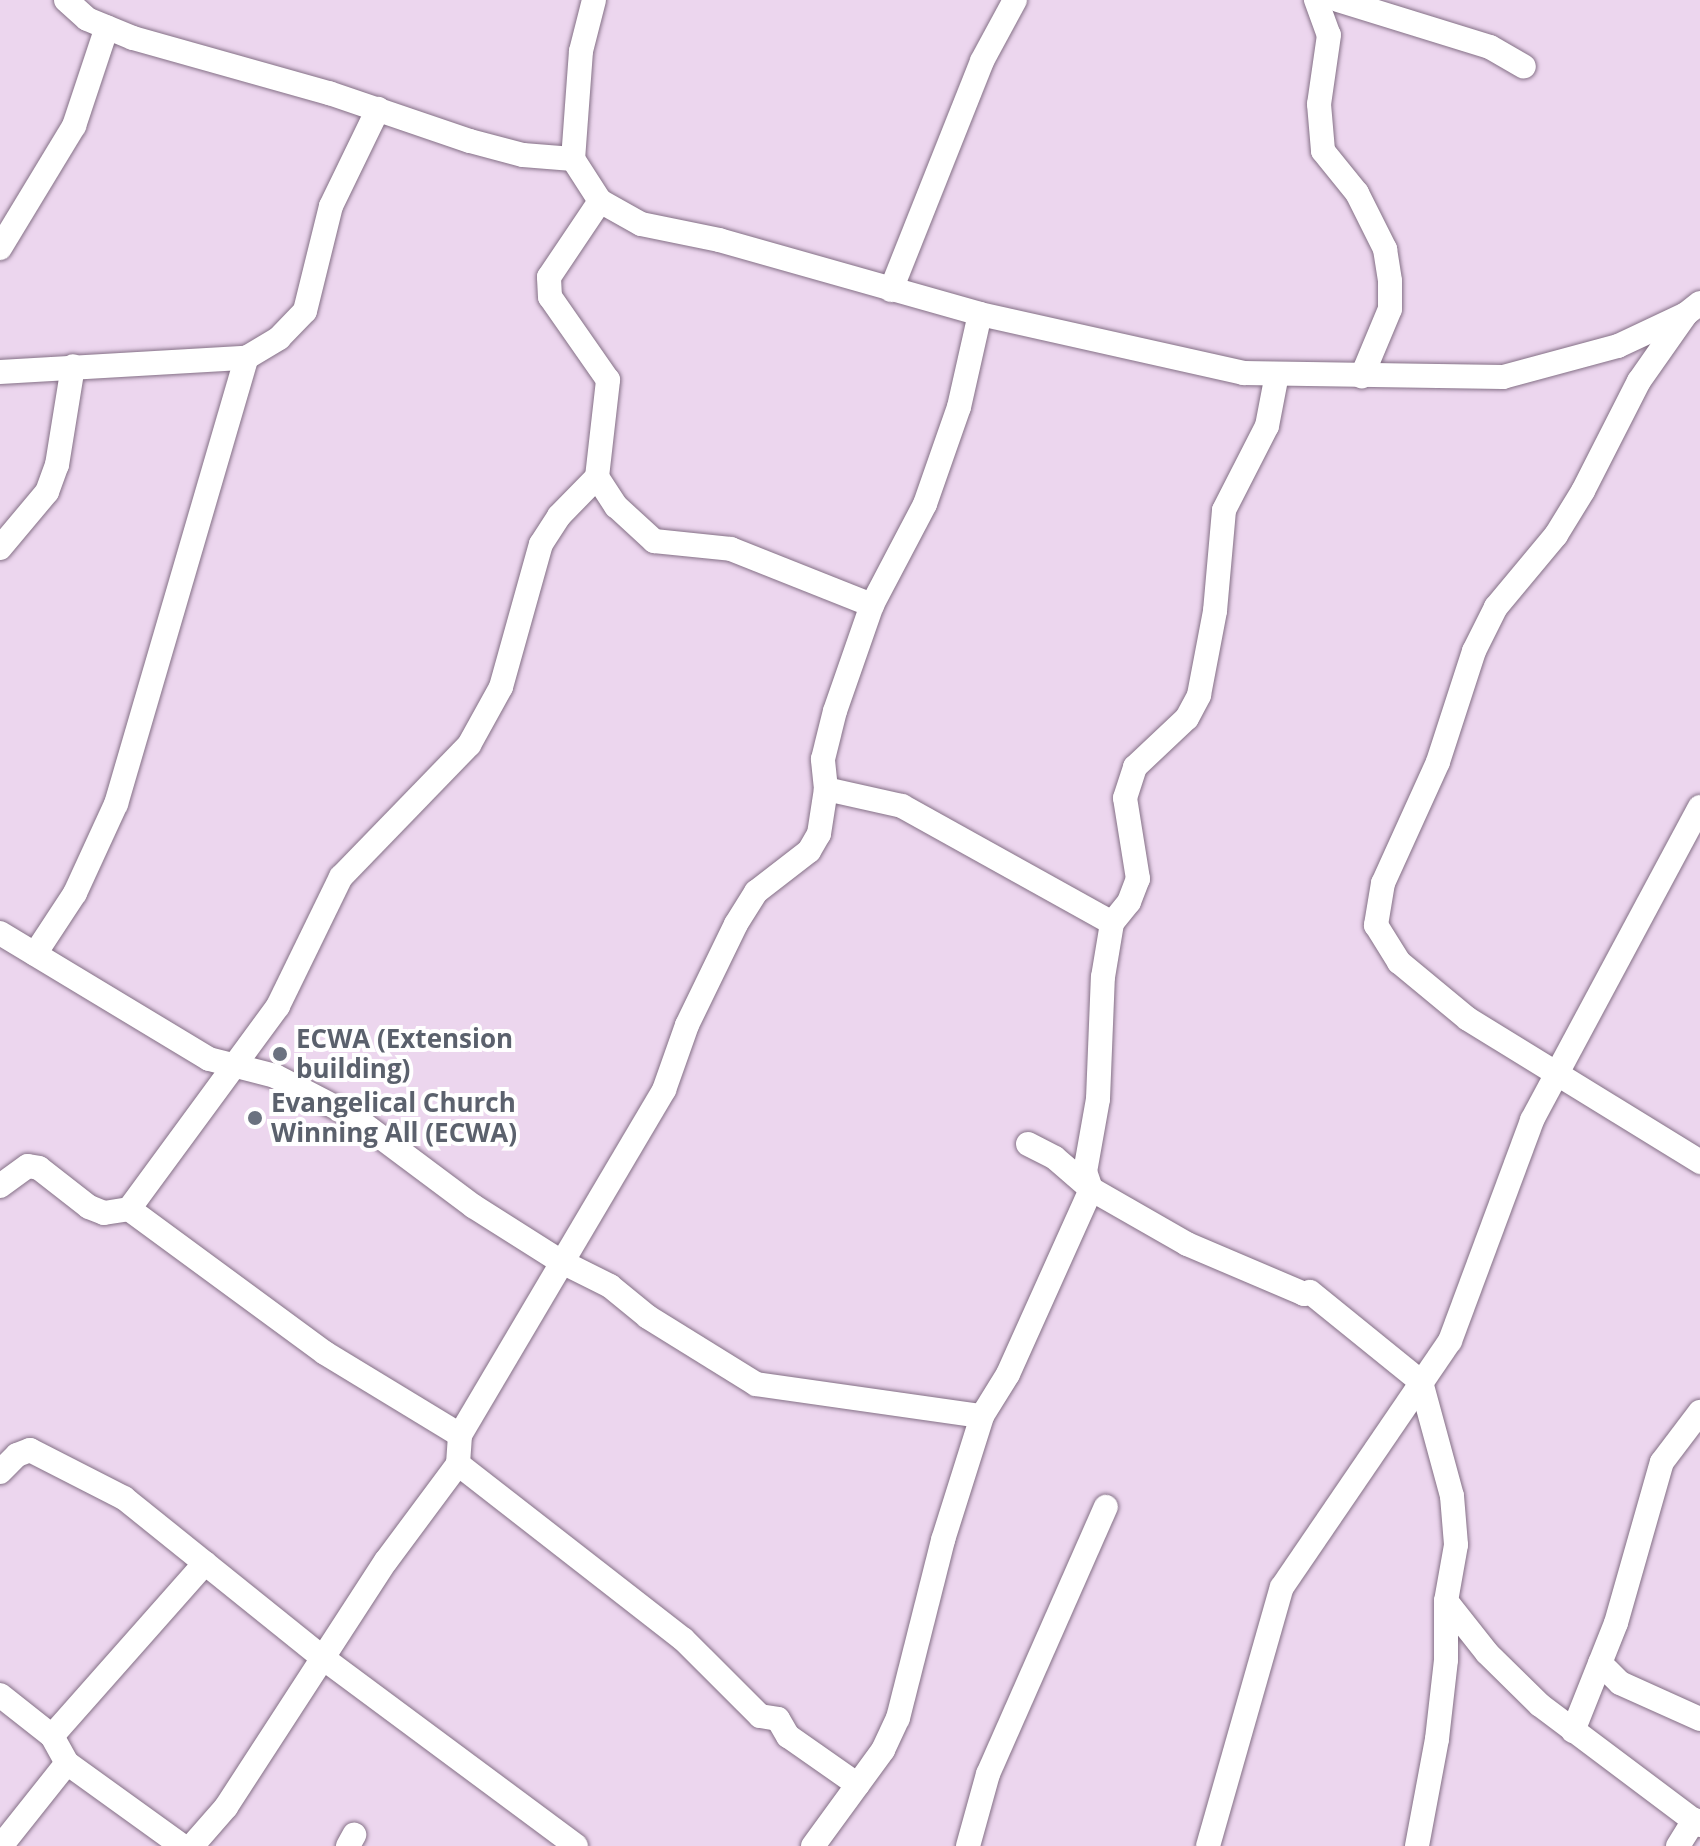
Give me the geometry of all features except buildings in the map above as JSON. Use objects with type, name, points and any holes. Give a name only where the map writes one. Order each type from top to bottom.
[{"type":"street","points":[[66,0],[107,27],[510,151],[573,159]]},
{"type":"street","points":[[594,0],[581,51],[573,159],[600,201],[641,224],[719,240],[980,314],[1197,365],[1277,374],[1503,377],[1618,346],[1693,308]]},
{"type":"street","points":[[891,290],[982,61],[1015,0]]},
{"type":"street","points":[[1316,0],[1329,35],[1319,104],[1323,151],[1357,193],[1385,249],[1390,281],[1390,309],[1362,376]]},
{"type":"street","points":[[1338,0],[1490,47],[1524,67]]},
{"type":"street","points":[[0,248],[74,126],[107,27]]},
{"type":"street","points":[[0,372],[246,358],[279,338],[305,311],[331,206],[378,109]]},
{"type":"street","points":[[0,1186],[28,1166],[39,1168],[89,1207],[104,1213],[129,1209],[278,1006],[341,877],[469,745],[501,687],[541,544],[559,516],[597,477],[608,380],[550,297],[549,277],[600,201]]},
{"type":"street","points":[[1693,308],[1639,381],[1556,535],[1496,607],[1474,651],[1438,762],[1383,883],[1376,925],[1399,962],[1468,1019],[1700,1162]]},
{"type":"street","points":[[192,1846],[226,1807],[323,1658],[458,1464],[460,1435],[560,1261],[664,1090],[687,1025],[736,924],[756,892],[809,851],[819,834],[826,789],[823,759],[872,605],[925,504],[959,407],[980,314]]},
{"type":"street","points":[[35,954],[75,893],[116,804],[246,358]]},
{"type":"street","points":[[0,548],[47,492],[57,465],[73,366]]},
{"type":"street","points":[[813,1846],[883,1750],[898,1718],[943,1540],[982,1416],[1008,1374],[1091,1189],[1086,1161],[1098,1099],[1097,1049],[1112,923],[1129,902],[1138,879],[1125,798],[1135,767],[1187,718],[1199,695],[1215,611],[1224,510],[1267,426],[1277,374]]},
{"type":"street","points":[[597,477],[616,506],[654,541],[731,549],[872,605]]},
{"type":"street","points":[[826,789],[902,806],[1112,923]]},
{"type":"street","points":[[1208,1846],[1282,1587],[1450,1341],[1532,1120],[1561,1074],[1700,807]]},
{"type":"street","points":[[0,933],[197,1053],[275,1076],[354,1117],[411,1164],[560,1261],[610,1286],[648,1317],[756,1384],[982,1416]]},
{"type":"street","points":[[1028,1144],[1055,1158],[1091,1189],[1187,1244],[1304,1294],[1310,1292],[1421,1382],[1452,1496],[1456,1545],[1446,1601],[1446,1660],[1437,1739],[1417,1846]]},
{"type":"street","points":[[129,1209],[325,1353],[460,1435]]},
{"type":"street","points":[[1573,1731],[1645,1532],[1649,1498],[1662,1462],[1700,1412]]},
{"type":"street","points":[[0,1472],[17,1455],[30,1450],[124,1498],[323,1658],[576,1846]]},
{"type":"street","points":[[458,1464],[683,1639],[760,1716],[778,1719],[788,1736],[858,1785]]},
{"type":"street","points":[[968,1846],[988,1774],[1106,1507]]},
{"type":"street","points":[[52,1736],[205,1563]]},
{"type":"street","points":[[1446,1601],[1487,1653],[1573,1731],[1697,1823],[1678,1846]]},
{"type":"street","points":[[1596,1673],[1700,1719]]},
{"type":"street","points":[[0,1695],[52,1736],[67,1763],[182,1846]]},
{"type":"street","points":[[1,1846],[67,1763]]},
{"type":"place","name":"ECWA (Extension building)","points":[[280,1054]]},
{"type":"place","name":"Evangelical Church Winning All (ECWA)","points":[[255,1118]]}]
